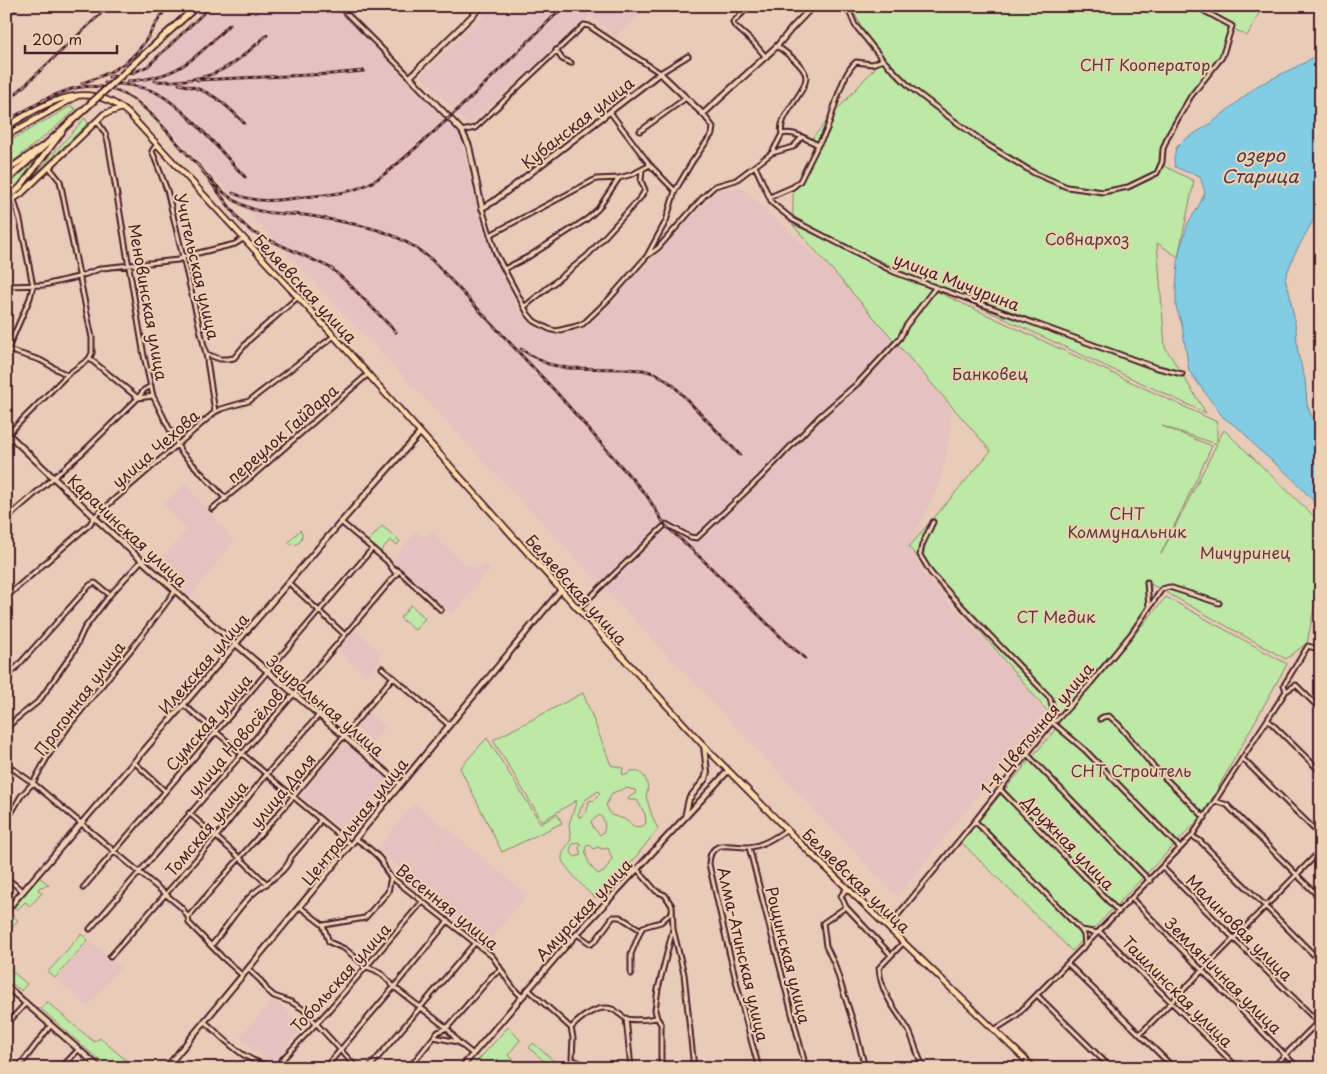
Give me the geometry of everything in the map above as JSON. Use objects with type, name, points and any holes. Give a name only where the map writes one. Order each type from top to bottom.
[{"type":"highway","points":[[6,181],[197,6]]},
{"type":"main road","name":"Беляевская улица","points":[[77,95],[106,98],[122,108],[334,336],[578,609],[704,746],[786,830],[1034,1068]]},
{"type":"main road","points":[[6,127],[61,98],[77,95]]},
{"type":"main road","points":[[6,136],[77,95]]},
{"type":"main road","points":[[6,204],[21,194],[96,120],[104,114],[122,108]]},
{"type":"main road","points":[[6,196],[15,192],[21,186],[67,125]]},
{"type":"main road","points":[[6,171],[46,143]]},
{"type":"street","points":[[6,14],[17,6]]},
{"type":"street","points":[[339,6],[450,116],[462,131],[469,146],[482,208],[496,254],[524,307],[534,321],[556,331],[582,324],[609,299],[647,256],[658,248],[715,186],[736,180],[772,153],[794,147],[802,137]]},
{"type":"street","points":[[410,77],[482,6]]},
{"type":"street","points":[[750,6],[733,22],[736,28],[754,43],[766,57]]},
{"type":"street","points":[[703,114],[766,57],[812,8],[818,6]]},
{"type":"street","points":[[847,6],[855,25],[883,60],[911,88],[949,117],[988,145],[1034,173],[1068,188],[1103,192],[1128,187],[1157,173],[1162,162],[1163,149],[1168,136],[1191,96],[1222,57],[1232,26],[1195,6]]},
{"type":"street","points":[[462,131],[475,128],[579,28],[584,26],[589,26],[660,73],[703,114],[713,127],[712,134],[692,162],[675,192],[666,221],[647,256]]},
{"type":"street","points":[[772,153],[782,134],[780,130],[782,122],[806,78],[794,60],[777,46]]},
{"type":"street","points":[[556,50],[562,59],[571,63]]},
{"type":"street","name":"Кубанская улица","points":[[482,208],[493,202],[660,73],[688,56]]},
{"type":"street","points":[[770,197],[800,181],[826,131],[852,66],[856,62],[872,64],[883,60]]},
{"type":"street","points":[[640,130],[686,98]]},
{"type":"street","points":[[610,112],[650,165],[675,192]]},
{"type":"street","name":"Меновинская улица","points":[[96,120],[106,133],[108,142],[144,356],[153,396],[181,452],[226,499]]},
{"type":"street","points":[[782,134],[786,133],[802,137],[818,145]]},
{"type":"street","name":"Учительская улица","points":[[157,144],[152,152],[167,190],[206,354],[215,412]]},
{"type":"street","points":[[490,235],[596,179],[619,178],[642,170],[650,165]]},
{"type":"street","name":"улица Мичурина","points":[[755,166],[772,203],[793,220],[894,272],[1154,367],[1182,374]]},
{"type":"street","points":[[7,434],[67,375],[89,359],[92,353],[92,338],[78,277],[60,181],[48,167]]},
{"type":"street","points":[[524,307],[568,269],[587,256],[641,197],[645,190],[641,181],[642,170]]},
{"type":"street","points":[[504,269],[528,257],[587,219],[598,209],[619,178]]},
{"type":"street","points":[[14,200],[20,220],[33,286],[30,298],[7,351],[40,360],[67,375]]},
{"type":"street","points":[[6,286],[33,286],[78,277],[102,268],[178,260],[182,256],[236,244],[243,239]]},
{"type":"street","points":[[578,609],[665,525],[671,525],[690,537],[698,538],[819,417],[858,383],[900,338],[906,326],[936,288]]},
{"type":"street","points":[[206,354],[220,359],[234,358],[250,339],[297,298]]},
{"type":"street","name":"улица Чехова","points":[[7,595],[90,524],[94,517],[215,412],[249,401],[334,336]]},
{"type":"street","points":[[89,359],[138,398],[153,396]]},
{"type":"street","name":"переулок Гайдара","points":[[212,510],[368,375]]},
{"type":"street","points":[[6,519],[84,452],[144,390],[151,386]]},
{"type":"street","name":"Илекская улица","points":[[6,911],[420,432]]},
{"type":"street","name":"Карачинская улица","points":[[7,434],[94,517],[236,645]]},
{"type":"street","points":[[341,522],[441,610]]},
{"type":"street","points":[[932,522],[922,545],[920,555],[931,573],[1050,698],[1054,714],[1052,722],[1085,750],[1180,848]]},
{"type":"street","name":"Сумская улица","points":[[82,888],[372,549]]},
{"type":"street","points":[[6,732],[15,720],[39,701],[74,651],[84,630],[110,595],[142,560]]},
{"type":"street","name":"улица Новосёлов","points":[[90,929],[398,572]]},
{"type":"street","points":[[1147,582],[1149,609]]},
{"type":"street","points":[[6,679],[90,585],[95,583],[110,595]]},
{"type":"street","points":[[289,583],[345,635]]},
{"type":"street","name":"1-я Цветочная улица","points":[[887,927],[975,821],[1052,722],[1057,720],[1089,685],[1149,609],[1162,589],[1169,587],[1219,603]]},
{"type":"street","name":"Центральная улица","points":[[166,1068],[561,590]]},
{"type":"street","name":"Прогонная улица","points":[[6,822],[21,796],[33,783],[48,756],[72,723],[134,646],[175,591]]},
{"type":"street","name":"Зауральная улица","points":[[236,645],[400,784]]},
{"type":"street","points":[[1286,691],[1284,685],[1308,646],[1321,650]]},
{"type":"street","points":[[382,668],[449,725]]},
{"type":"street","name":"улица Даля","points":[[188,918],[293,797],[393,676]]},
{"type":"street","points":[[994,1030],[1016,1016],[1192,836],[1286,691],[1296,685],[1321,710]]},
{"type":"street","points":[[184,705],[351,845]]},
{"type":"street","name":"Томская улица","points":[[110,957],[216,837],[266,775],[319,715]]},
{"type":"street","points":[[1100,719],[1109,716],[1119,725],[1152,764],[1205,818]]},
{"type":"street","points":[[1268,720],[1321,772]]},
{"type":"street","points":[[685,818],[689,799],[705,779],[707,772],[704,746]]},
{"type":"street","points":[[1027,754],[1150,881]]},
{"type":"street","points":[[1242,759],[1321,836]]},
{"type":"street","points":[[134,762],[165,791]]},
{"type":"street","points":[[6,764],[33,783],[82,823],[182,908],[190,922],[211,946],[243,976]]},
{"type":"street","name":"Амурская улица","points":[[461,1068],[521,996],[728,771]]},
{"type":"street","name":"Дружная улица","points":[[1000,789],[1119,912]]},
{"type":"street","points":[[1216,801],[1227,805],[1321,899]]},
{"type":"street","points":[[189,813],[267,884]]},
{"type":"street","points":[[211,946],[255,892],[267,884],[289,861],[320,820]]},
{"type":"street","points":[[975,821],[1081,930],[1085,941],[1084,948]]},
{"type":"street","points":[[749,848],[776,838],[786,830]]},
{"type":"street","points":[[1192,836],[1200,841],[1321,962]]},
{"type":"street","name":"Весенняя улица","points":[[356,838],[374,852],[391,878],[474,944],[492,956],[506,981],[521,996]]},
{"type":"street","name":"Алма-Атинская улица","points":[[749,848],[729,845],[717,848],[712,852],[709,864],[744,1020],[759,1068]]},
{"type":"street","name":"Рощинская улица","points":[[749,848],[806,1068]]},
{"type":"street","points":[[1140,1034],[1298,876],[1321,850]]},
{"type":"street","name":"Малиновая улица","points":[[1162,867],[1320,1022]]},
{"type":"street","points":[[637,869],[656,891],[665,895],[672,906],[673,929],[684,974],[694,1068]]},
{"type":"street","points":[[6,878],[23,892]]},
{"type":"street","points":[[323,925],[365,918],[388,892],[391,878]]},
{"type":"street","points":[[847,887],[840,896],[846,907],[891,955]]},
{"type":"street","name":"Земляничная улица","points":[[1132,899],[1298,1068]]},
{"type":"street","name":"Тобольская улица","points":[[205,1022],[249,1059],[267,1066],[276,1066],[367,967],[422,902]]},
{"type":"street","points":[[300,907],[323,925],[329,942],[345,949],[367,967],[383,975],[394,987],[447,1028],[458,1042],[473,1054]]},
{"type":"street","points":[[846,907],[823,923],[826,946],[834,963],[866,1068]]},
{"type":"street","points":[[632,974],[631,954],[641,930],[643,927],[661,922],[672,911]]},
{"type":"street","points":[[577,934],[592,944],[613,917],[620,917],[641,930]]},
{"type":"street","points":[[324,1068],[447,922]]},
{"type":"street","points":[[661,1068],[661,1024],[655,1010],[658,989],[673,929]]},
{"type":"street","points":[[1081,930],[1100,932]]},
{"type":"street","name":"Ташлинская улица","points":[[1100,932],[1238,1068]]},
{"type":"street","points":[[903,943],[879,968],[882,988],[908,1031],[924,1068]]},
{"type":"street","points":[[369,1068],[474,944]]},
{"type":"street","points":[[1068,964],[1174,1068]]},
{"type":"street","points":[[248,969],[262,980],[267,990],[303,1010],[357,1068]]},
{"type":"street","points":[[438,1032],[447,1028],[486,982],[500,970]]},
{"type":"street","points":[[6,986],[100,1068]]},
{"type":"street","points":[[528,989],[571,1028],[573,1038],[572,1058],[585,1064],[588,1068]]},
{"type":"street","points":[[1037,995],[1111,1068]]},
{"type":"street","points":[[6,1025],[26,1002]]},
{"type":"street","points":[[571,1028],[582,1018],[596,1010],[605,1008],[612,1009],[626,1018],[646,1020],[657,1018]]},
{"type":"street","points":[[626,1018],[632,1068]]},
{"type":"street","points":[[409,1068],[438,1032],[440,1022]]},
{"type":"street","points":[[1272,1068],[1320,1022]]},
{"type":"street","points":[[18,1068],[51,1025]]},
{"type":"street","points":[[434,1037],[458,1042]]},
{"type":"street","points":[[62,1068],[79,1049]]},
{"type":"shaded area","points":[[214,6],[335,6],[460,135],[482,222],[518,310],[545,331],[565,334],[587,326],[717,190],[742,188],[953,382],[951,425],[942,477],[909,547],[926,577],[1039,698],[1044,713],[897,897],[128,86]]},
{"type":"shaded area","points":[[494,6],[649,6],[615,37],[591,15],[469,125],[421,76]]},
{"type":"shaded area","points":[[185,484],[234,540],[190,597],[155,565],[187,531],[163,504]]},
{"type":"shaded area","points":[[431,530],[438,535],[436,538],[468,567],[469,565],[476,569],[484,562],[491,568],[451,615],[400,568],[390,562],[417,531],[425,537]]},
{"type":"shaded area","points":[[354,630],[381,652],[377,656],[381,659],[367,676],[337,651]]},
{"type":"shaded area","points":[[369,713],[385,727],[372,742],[356,728]]},
{"type":"shaded area","points":[[344,743],[392,783],[349,835],[301,796]]},
{"type":"shaded area","points":[[414,803],[444,828],[407,873],[377,849]]},
{"type":"shaded area","points":[[446,827],[527,895],[486,944],[404,878]]},
{"type":"shaded area","points":[[89,940],[121,967],[88,1006],[57,980]]},
{"type":"shaded area","points":[[273,999],[304,1026],[271,1064],[240,1037]]},
{"type":"green space","points":[[850,6],[1263,6],[1247,36],[1230,27],[1222,57],[1203,80],[1161,148],[1160,164],[1194,181],[1178,257],[1157,243],[1165,347],[1206,413],[793,220],[793,187],[811,167],[813,137],[881,61]]},
{"type":"green space","points":[[71,106],[76,109],[6,167],[6,143]]},
{"type":"green space","points":[[85,118],[88,123],[29,181]]},
{"type":"green space","points":[[44,152],[14,190],[6,193],[6,188]]},
{"type":"green space","points":[[792,224],[1217,422],[1217,442],[1224,430],[1321,523],[1321,575],[1307,643],[1286,659],[1151,584],[1149,609],[1084,691],[1085,693],[1166,597],[1287,664],[1203,815],[1072,951],[961,842],[1059,725],[909,547],[991,451]],"holes":[[[1162,426],[1217,444],[1161,554],[1212,446]]]},
{"type":"green space","points":[[382,526],[400,541],[397,545],[390,540],[380,552],[368,542]]},
{"type":"green space","points":[[300,530],[302,536],[300,542],[294,545],[288,543]]},
{"type":"green space","points":[[411,605],[425,618],[415,630],[400,618]]},
{"type":"green space","points":[[583,693],[611,765],[623,768],[622,774],[627,775],[630,771],[635,771],[643,775],[648,787],[646,796],[658,829],[618,879],[599,898],[594,897],[585,889],[562,860],[571,839],[569,824],[577,800],[542,821],[493,740]],"holes":[[[626,788],[635,790],[636,793],[628,798],[629,800],[637,800],[645,814],[646,823],[643,826],[635,827],[624,819],[611,815],[606,805],[612,793]],[[598,791],[600,793],[595,800],[589,801],[587,811],[583,816],[579,817],[578,814],[585,800]],[[600,815],[604,824],[603,833],[600,835],[593,827],[591,821]],[[578,842],[581,844],[579,848],[581,855],[575,857],[570,849],[573,844]],[[590,845],[594,849],[597,847],[608,848],[612,859],[604,872],[598,874],[592,868],[588,862],[586,846]]]},
{"type":"green space","points":[[487,738],[541,824],[557,814],[562,823],[502,852],[460,768]]},
{"type":"green space","points":[[39,877],[49,885],[40,887],[38,890],[42,893],[30,906],[25,902],[17,910],[14,907]]},
{"type":"green space","points":[[8,911],[18,920],[6,934],[6,914]]},
{"type":"green space","points":[[81,934],[88,940],[55,978],[48,972]]},
{"type":"green space","points":[[6,966],[27,984],[21,991],[6,978]]},
{"type":"green space","points":[[47,1002],[94,1042],[100,1038],[135,1068],[108,1068],[41,1009]]},
{"type":"green space","points":[[508,1027],[520,1040],[508,1055],[523,1068],[472,1067]]},
{"type":"green space","points":[[533,1043],[555,1062],[551,1067],[529,1048]]},
{"type":"water","name":"озеро Старица","points":[[1321,52],[1320,208],[1294,255],[1285,279],[1296,329],[1298,354],[1305,379],[1307,405],[1318,432],[1321,431],[1321,509],[1291,477],[1257,448],[1242,431],[1223,417],[1189,371],[1182,325],[1176,307],[1179,252],[1188,223],[1205,193],[1200,176],[1175,167],[1174,159],[1176,148],[1184,140],[1213,122],[1257,86],[1304,63]]},
{"type":"railway","points":[[6,103],[109,6]]},
{"type":"railway","points":[[82,83],[109,73],[132,57],[144,43],[168,6]]},
{"type":"railway","points":[[109,77],[135,72],[148,66],[211,6]]},
{"type":"railway","points":[[233,193],[256,200],[280,200],[340,193],[364,186],[381,177],[445,122],[564,6]]},
{"type":"railway","points":[[128,81],[161,76],[173,71],[196,56],[230,24]]},
{"type":"railway","points":[[155,81],[190,80],[217,72],[241,58],[267,35]]},
{"type":"railway","points":[[197,80],[364,71]]},
{"type":"railway","points":[[105,83],[143,88],[155,92],[166,99],[190,118],[245,177]]},
{"type":"railway","points":[[179,84],[207,93],[230,109],[244,123]]},
{"type":"railway","points":[[43,100],[75,88],[97,86],[116,90],[132,99],[147,111],[202,169]]},
{"type":"railway","points":[[6,121],[48,98]]},
{"type":"railway","points":[[396,332],[331,268],[252,232],[240,221],[198,165],[226,194],[254,210],[268,213],[312,216],[388,233],[409,244],[432,260],[557,393],[647,496],[665,525],[788,644],[805,658]]},
{"type":"railway","points":[[521,349],[548,364],[567,368],[643,370],[657,374],[673,385],[740,455]]},
{"type":"park label","name":"СНТ Кооператор","points":[[1145,64]]},
{"type":"park label","name":"Совнархоз","points":[[1087,238]]},
{"type":"park label","name":"Банковец","points":[[990,373]]},
{"type":"park label","name":"СНТ Коммунальник","points":[[1127,522]]},
{"type":"park label","name":"Мичуринец","points":[[1245,552]]},
{"type":"park label","name":"СТ Медик","points":[[1056,616]]},
{"type":"park label","name":"СНТ Строитель","points":[[1131,770]]}]
